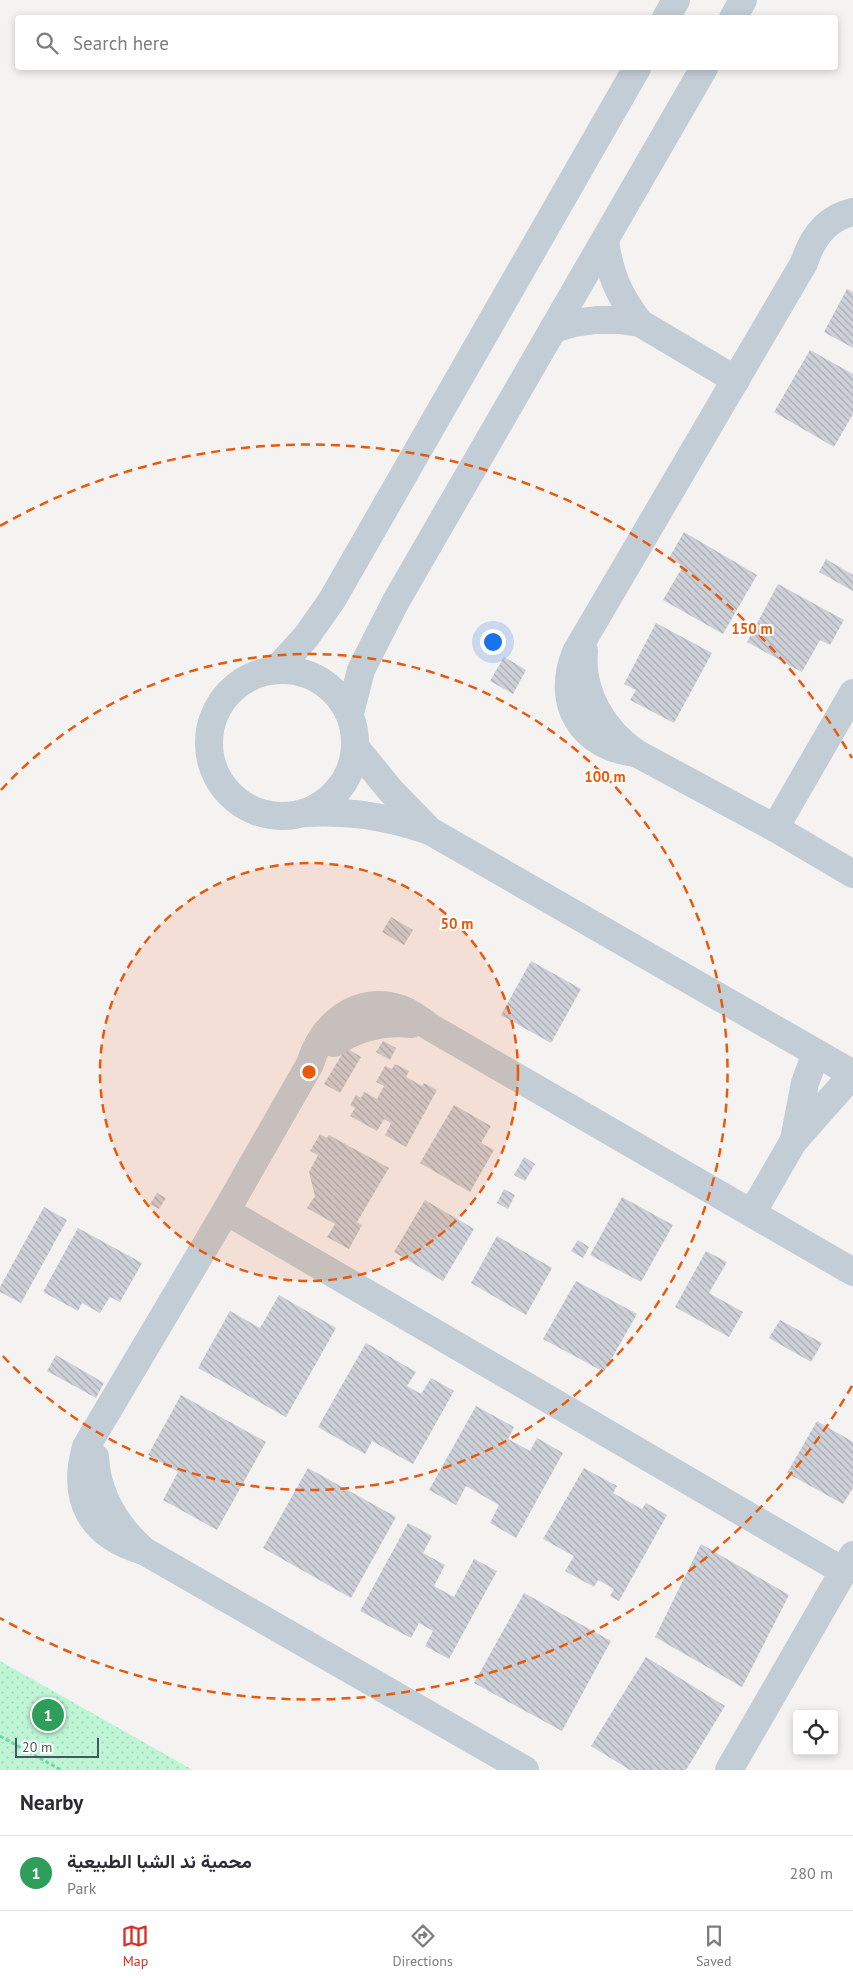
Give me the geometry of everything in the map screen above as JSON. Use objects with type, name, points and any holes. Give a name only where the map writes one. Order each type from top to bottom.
[{"type":"street","points":[[668,15],[676,0]]},
{"type":"street","points":[[735,15],[743,0]]},
{"type":"street","points":[[276,670],[306,637],[332,600],[636,70]]},
{"type":"street","points":[[350,713],[356,687],[370,651],[396,601],[703,70]]},
{"type":"street","points":[[853,212],[831,221],[818,232],[809,247],[804,263],[585,640],[585,672],[588,688],[594,704],[611,732],[636,753],[775,828],[853,874]]},
{"type":"street","points":[[804,263],[830,242],[853,231]]},
{"type":"street","points":[[605,241],[608,264],[616,285],[626,305],[640,323],[736,380]]},
{"type":"street","points":[[553,329],[574,323],[596,320],[640,323]]},
{"type":"street","points":[[305,813],[324,803],[340,788],[351,769],[355,747],[350,713],[338,694],[320,680],[299,672],[276,670],[254,674],[235,686],[220,702],[211,723],[208,745],[213,767],[224,787],[240,803],[260,813],[282,816],[305,813],[356,812],[381,816],[430,831],[853,1074],[793,1142],[752,1213]]},
{"type":"street","points":[[775,828],[853,693]]},
{"type":"street","points":[[355,747],[391,791],[430,831]]},
{"type":"street","points":[[526,1770],[144,1551],[117,1523],[100,1488],[96,1469],[96,1430],[226,1211],[310,1064],[332,1044],[363,1028],[398,1023],[430,1027],[853,1272]]},
{"type":"street","points":[[793,1142],[805,1084],[816,1053]]},
{"type":"street","points":[[226,1211],[848,1563],[729,1770]]},
{"type":"path","points":[[0,1736],[61,1770]]},
{"type":"green space","points":[[0,1661],[193,1770],[0,1770]]},
{"type":"building","points":[[847,289],[853,292],[853,348],[824,332]]},
{"type":"building","points":[[810,350],[853,374],[853,414],[834,447],[774,412]]},
{"type":"building","points":[[684,532],[757,575],[723,634],[663,600],[683,566],[669,558]]},
{"type":"building","points":[[826,559],[853,575],[853,591],[819,572]]},
{"type":"building","points":[[778,584],[844,620],[830,645],[820,640],[802,672],[747,642]]},
{"type":"building","points":[[656,623],[712,653],[674,723],[630,700],[636,690],[624,684]]},
{"type":"building","points":[[504,657],[526,670],[513,694],[490,681]]},
{"type":"building","points":[[391,917],[413,930],[404,945],[382,932]]},
{"type":"building","points":[[531,961],[581,989],[551,1043],[501,1015]]},
{"type":"building","points":[[383,1041],[396,1048],[390,1060],[376,1052]]},
{"type":"building","points":[[346,1048],[361,1057],[340,1093],[324,1084]]},
{"type":"building","points":[[395,1064],[409,1071],[406,1077],[422,1086],[424,1083],[437,1090],[406,1147],[385,1135],[391,1123],[384,1119],[377,1131],[350,1116],[355,1108],[350,1105],[356,1095],[361,1098],[364,1092],[377,1099],[384,1086],[376,1082],[385,1066],[392,1069]]},
{"type":"building","points":[[454,1105],[491,1126],[481,1143],[494,1150],[470,1192],[420,1163]]},
{"type":"building","points":[[320,1134],[327,1138],[329,1135],[389,1168],[357,1222],[362,1225],[349,1249],[327,1237],[335,1224],[307,1208],[315,1196],[309,1172],[318,1155],[310,1151]]},
{"type":"building","points":[[524,1157],[535,1164],[525,1181],[514,1175]]},
{"type":"building","points":[[504,1189],[515,1195],[508,1209],[497,1203]]},
{"type":"building","points":[[157,1193],[166,1198],[159,1209],[150,1204]]},
{"type":"building","points":[[622,1197],[673,1225],[641,1282],[590,1255]]},
{"type":"building","points":[[425,1200],[474,1229],[443,1281],[394,1252]]},
{"type":"building","points":[[44,1207],[67,1220],[21,1303],[0,1292],[0,1287]]},
{"type":"building","points":[[78,1228],[142,1263],[120,1302],[110,1297],[100,1313],[82,1303],[78,1311],[43,1292]]},
{"type":"building","points":[[497,1236],[552,1268],[526,1315],[471,1283]]},
{"type":"building","points":[[578,1240],[589,1247],[583,1258],[571,1251]]},
{"type":"building","points":[[706,1251],[727,1262],[709,1293],[743,1312],[729,1337],[675,1307]]},
{"type":"building","points":[[576,1281],[637,1314],[604,1372],[543,1339]]},
{"type":"building","points":[[279,1295],[336,1328],[286,1417],[198,1368],[230,1311],[260,1328]]},
{"type":"building","points":[[780,1320],[822,1343],[811,1362],[769,1338]]},
{"type":"building","points":[[366,1343],[416,1372],[407,1386],[421,1394],[431,1378],[454,1391],[413,1464],[372,1441],[365,1454],[318,1427]]},
{"type":"building","points":[[56,1355],[104,1383],[96,1398],[47,1371]]},
{"type":"building","points":[[181,1395],[266,1442],[217,1530],[163,1500],[178,1472],[148,1455]]},
{"type":"building","points":[[476,1406],[514,1427],[508,1439],[530,1451],[537,1438],[563,1453],[516,1538],[490,1523],[499,1505],[466,1486],[456,1505],[429,1490]]},
{"type":"building","points":[[817,1421],[853,1442],[853,1488],[843,1504],[787,1473]]},
{"type":"building","points":[[308,1468],[396,1517],[351,1598],[263,1548]]},
{"type":"building","points":[[584,1468],[617,1486],[613,1493],[642,1509],[646,1503],[667,1515],[619,1601],[610,1596],[614,1589],[598,1580],[594,1587],[565,1571],[574,1556],[543,1539]]},
{"type":"building","points":[[408,1523],[432,1536],[423,1553],[445,1565],[434,1586],[454,1597],[474,1559],[497,1571],[449,1659],[425,1646],[433,1631],[419,1623],[411,1638],[360,1611]]},
{"type":"building","points":[[701,1544],[789,1595],[742,1687],[655,1637]]},
{"type":"building","points":[[524,1593],[611,1641],[562,1731],[474,1683]]},
{"type":"building","points":[[646,1657],[725,1706],[686,1770],[630,1770],[591,1746]]},
{"type":"place","name":"محمية ند الشبا الطبيعية","points":[[48,1715]]}]
